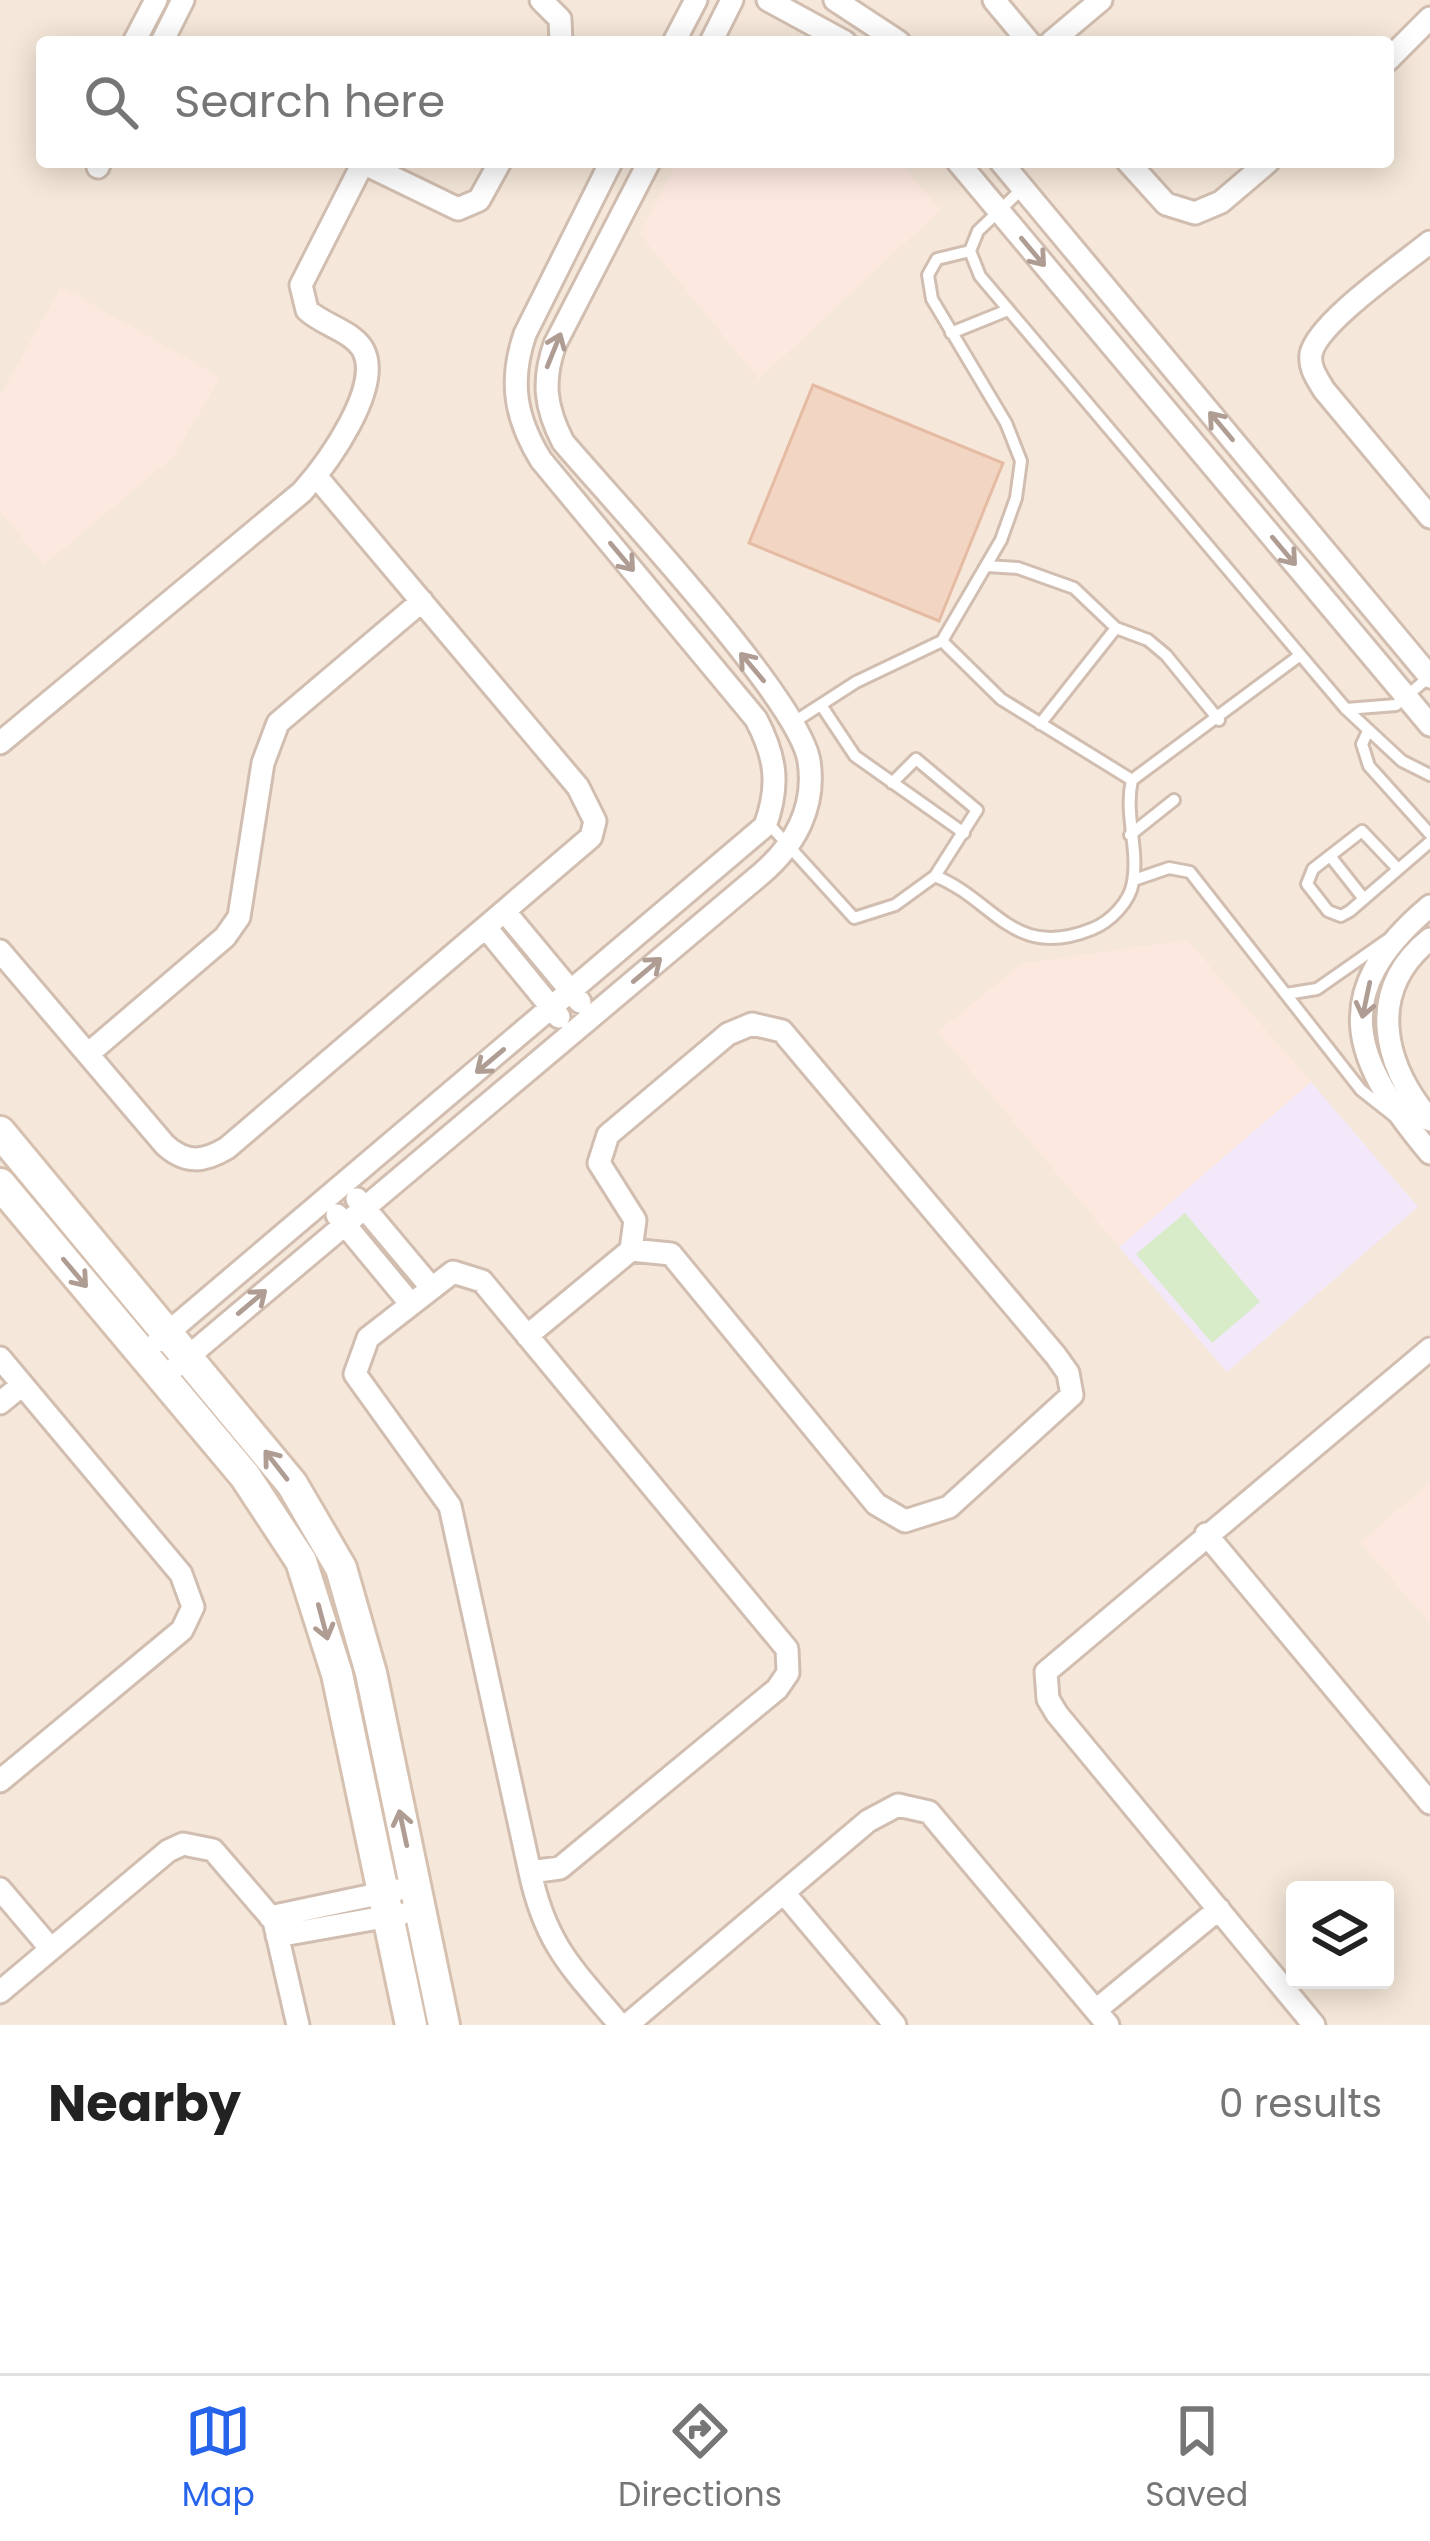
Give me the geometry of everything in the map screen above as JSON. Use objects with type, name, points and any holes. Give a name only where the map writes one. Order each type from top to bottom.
[{"type":"street","points":[[137,36],[156,0]]},
{"type":"street","points":[[165,36],[183,0]]},
{"type":"street","points":[[541,0],[560,20],[561,36]]},
{"type":"street","points":[[677,36],[696,0]]},
{"type":"street","points":[[714,36],[733,0]]},
{"type":"street","points":[[768,0],[834,36]]},
{"type":"street","points":[[836,0],[889,36]]},
{"type":"street","points":[[994,0],[1024,36]]},
{"type":"street","points":[[1058,36],[1101,0]]},
{"type":"street","points":[[1394,54],[1430,18]]},
{"type":"street","points":[[0,742],[316,476],[365,390],[369,373],[356,340],[308,310],[301,285],[359,168]]},
{"type":"street","points":[[374,168],[458,209],[479,200],[497,168]]},
{"type":"street","points":[[153,1366],[167,1333],[744,848],[767,822],[776,770],[756,719],[524,431],[516,361],[541,298],[608,168]]},
{"type":"street","points":[[153,1366],[187,1357],[572,1034],[787,848],[805,816],[808,758],[794,722],[563,442],[550,417],[546,370],[646,168]]},
{"type":"street","points":[[963,168],[1430,725]]},
{"type":"street","points":[[1006,168],[1430,677]]},
{"type":"street","points":[[1133,168],[1166,204],[1195,213],[1221,202],[1261,168]]},
{"type":"street","points":[[1430,242],[1328,327],[1311,355],[1312,370],[1324,390],[1430,517]]},
{"type":"street","points":[[0,951],[175,1154],[199,1161],[212,1157],[584,848],[595,821],[578,787],[316,476]]},
{"type":"street","points":[[588,516],[613,501]]},
{"type":"street","points":[[88,1054],[225,937],[238,917],[263,763],[278,723],[422,602]]},
{"type":"street","points":[[1430,906],[1405,928],[1370,978],[1361,1038],[1367,1064],[1430,1153]]},
{"type":"street","points":[[506,914],[592,1016]]},
{"type":"street","points":[[488,929],[572,1034]]},
{"type":"street","points":[[1430,938],[1402,967],[1385,1014],[1398,1073],[1430,1120]]},
{"type":"street","points":[[527,1336],[631,1250],[635,1220],[599,1163],[608,1135],[728,1034],[752,1024],[769,1024],[782,1031],[1056,1356],[1068,1373],[1072,1395],[1066,1406],[950,1507],[917,1521],[891,1517],[671,1254],[631,1250]]},
{"type":"street","points":[[0,1132],[292,1484],[341,1568],[357,1612],[444,2025]]},
{"type":"street","points":[[0,1184],[245,1476],[301,1561],[338,1674],[411,2025]]},
{"type":"street","points":[[344,1184],[430,1286]]},
{"type":"street","points":[[325,1200],[410,1303]]},
{"type":"street","points":[[530,1873],[560,1868],[723,1734],[777,1689],[788,1673],[788,1659],[780,1637],[527,1336],[473,1276],[444,1274],[368,1338],[355,1374],[451,1506],[530,1873],[553,1945],[623,2025],[888,1808],[912,1805],[929,1812],[1102,2018],[1219,1910]]},
{"type":"street","points":[[1314,2025],[1057,1714],[1046,1672],[1430,1349]]},
{"type":"street","points":[[0,1358],[181,1574],[193,1606],[182,1630],[0,1781]]},
{"type":"street","points":[[0,1403],[22,1384]]},
{"type":"street","points":[[1206,1534],[1430,1803]]},
{"type":"street","points":[[0,1992],[183,1844],[214,1850],[273,1927],[298,2025]]},
{"type":"street","points":[[0,1889],[51,1949]]},
{"type":"street","points":[[784,1893],[895,2025]]},
{"type":"street","points":[[273,1927],[418,1899]]},
{"type":"lane","points":[[1023,188],[978,232],[970,251],[980,276],[1346,709],[1402,761],[1430,775]]},
{"type":"lane","points":[[794,722],[942,641],[987,566],[1016,497],[1021,461],[1006,423],[932,299],[928,275],[937,259],[970,251]]},
{"type":"lane","points":[[951,333],[1008,310]]},
{"type":"lane","points":[[987,566],[1018,568],[1074,587],[1116,628],[1166,655],[1219,720]]},
{"type":"lane","points":[[1040,724],[1116,628]]},
{"type":"lane","points":[[942,641],[1001,698],[1132,780]]},
{"type":"lane","points":[[1132,780],[1219,720],[1299,656]]},
{"type":"lane","points":[[1346,709],[1396,706],[1430,677]]},
{"type":"lane","points":[[821,705],[855,756],[964,833]]},
{"type":"lane","points":[[1368,731],[1362,744],[1370,766],[1430,838],[1398,869],[1364,899],[1341,916],[1328,911],[1307,877],[1365,830],[1398,869]]},
{"type":"lane","points":[[767,822],[854,918],[896,905],[935,876],[977,811],[916,759],[908,761],[892,783]]},
{"type":"lane","points":[[935,876],[1018,932],[1049,939],[1106,923],[1129,896],[1134,880],[1132,780]]},
{"type":"lane","points":[[1130,835],[1174,800]]},
{"type":"lane","points":[[1330,856],[1364,899]]},
{"type":"lane","points":[[1134,880],[1169,868],[1190,872],[1361,1090],[1406,1125]]},
{"type":"lane","points":[[1286,994],[1318,989],[1405,928]]},
{"type":"shaded area","points":[[0,0],[1430,0],[1430,2025],[0,2025]]},
{"type":"shaded area","points":[[674,168],[904,168],[940,210],[759,379],[640,234]]},
{"type":"shaded area","points":[[61,287],[220,377],[174,456],[44,565],[0,511],[0,396]]},
{"type":"shaded area","points":[[1187,940],[1311,1082],[1119,1247],[938,1032],[1021,964]]},
{"type":"shaded area","points":[[1311,1082],[1418,1207],[1227,1372],[1119,1247]]},
{"type":"shaded area","points":[[1430,1482],[1430,1623],[1360,1543]]},
{"type":"green space","points":[[1185,1213],[1260,1302],[1212,1343],[1136,1254]]},
{"type":"building","points":[[813,385],[1003,463],[939,621],[749,543]]}]
